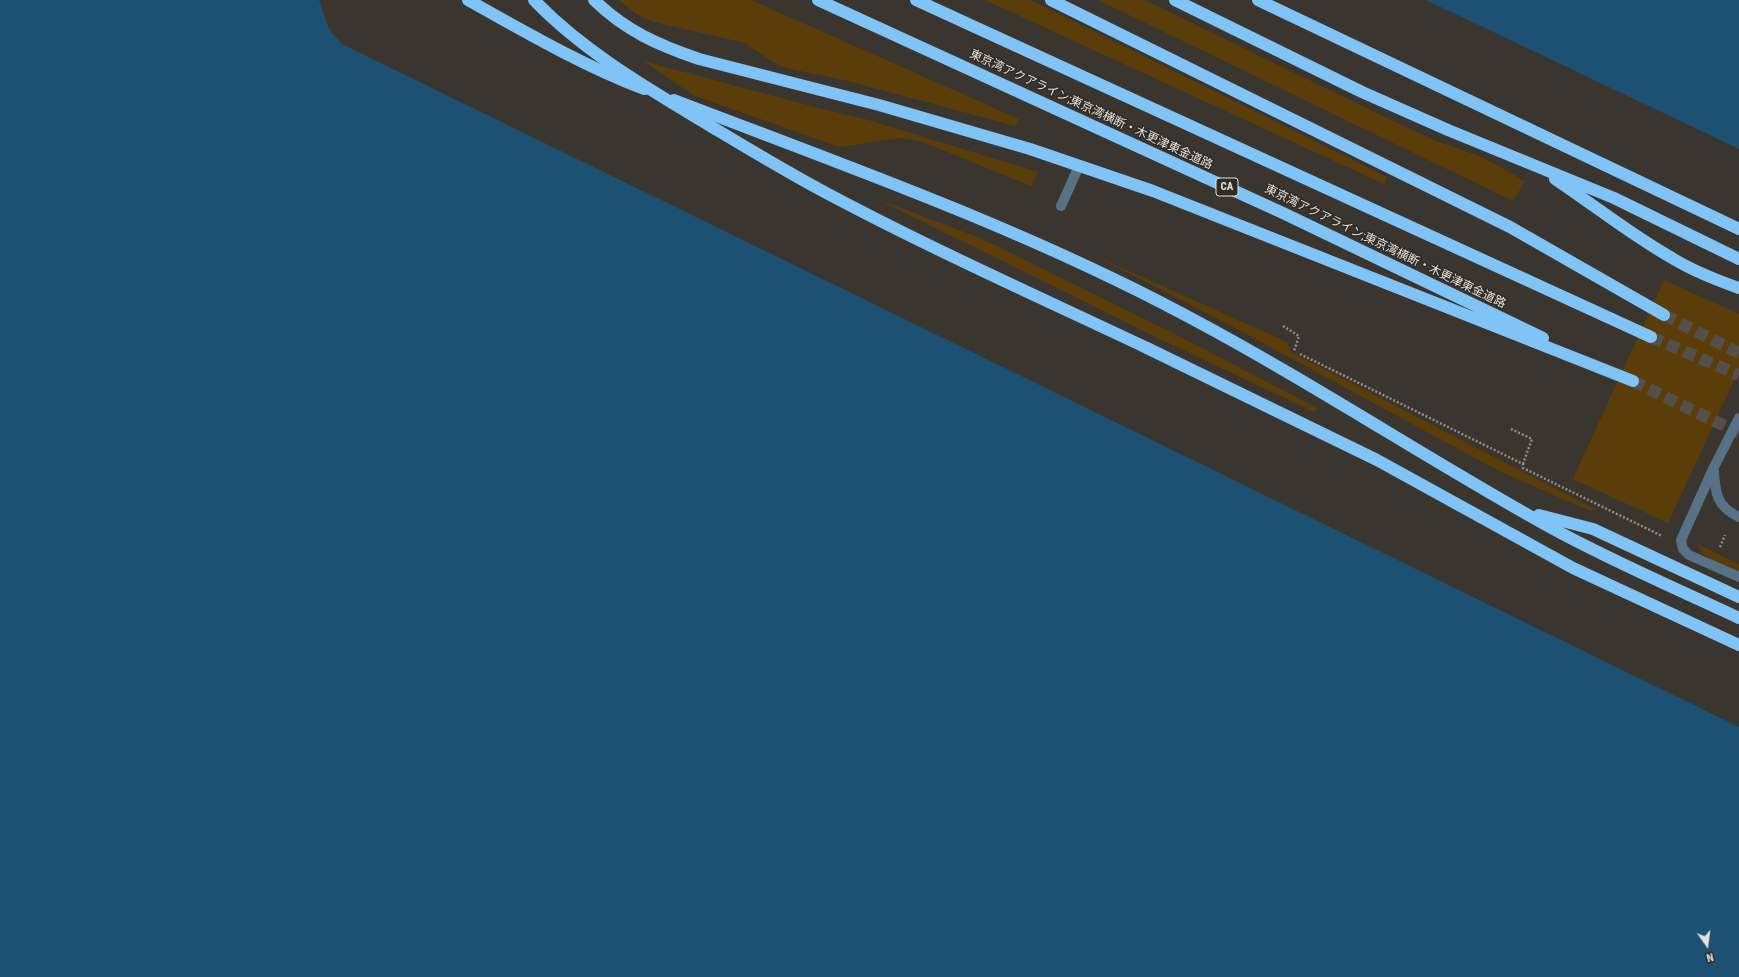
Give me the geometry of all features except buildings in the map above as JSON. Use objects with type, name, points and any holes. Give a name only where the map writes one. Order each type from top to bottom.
[{"type":"highway","points":[[468,0],[610,76],[900,186],[1048,248],[1190,318],[1306,381],[1524,511],[1586,545],[1739,618]]},
{"type":"highway","points":[[534,0],[580,40],[640,83],[829,195],[938,249],[1378,460],[1573,568],[1739,645]]},
{"type":"highway","points":[[594,0],[608,14],[628,28],[651,41],[681,53],[699,59],[879,105],[1030,149],[1079,166]]},
{"type":"highway","name":"東京湾アクアライン;東京湾横断・木更津東金道路","points":[[818,0],[1285,214],[1633,382],[1153,191],[1079,166]]},
{"type":"highway","points":[[916,0],[1651,337]]},
{"type":"highway","points":[[1051,0],[1510,227],[1664,315]]},
{"type":"highway","points":[[1175,0],[1368,95],[1448,130],[1614,198],[1739,259]]},
{"type":"highway","points":[[1258,0],[1739,229]]},
{"type":"highway","points":[[1528,162],[1634,235],[1673,259],[1712,278],[1739,288]]},
{"type":"highway","points":[[1524,511],[1593,529],[1739,597]]},
{"type":"lane","points":[[1061,206],[1079,166]]},
{"type":"lane","points":[[1739,418],[1713,469],[1684,532],[1682,540],[1683,549],[1689,555],[1739,578]]},
{"type":"lane","points":[[1713,469],[1714,489],[1720,503],[1732,514],[1739,517]]},
{"type":"path","points":[[1283,326],[1299,336],[1293,350],[1523,464]]},
{"type":"path","points":[[1510,429],[1532,439],[1523,468],[1665,538]]},
{"type":"path","points":[[1725,535],[1719,546],[1726,549]]},
{"type":"shaded area","points":[[619,0],[751,0],[1019,119],[1015,126],[848,81],[786,68],[773,62],[745,43],[654,22],[636,14]]},
{"type":"shaded area","points":[[985,0],[1031,0],[1387,177],[1384,184]]},
{"type":"shaded area","points":[[1098,0],[1145,0],[1436,141],[1480,156],[1525,181],[1513,201]]},
{"type":"shaded area","points":[[643,61],[865,119],[1038,172],[1031,186],[923,142],[901,138],[840,147],[695,96]]},
{"type":"shaded area","points":[[877,199],[980,238],[1171,332],[1317,408],[1314,412],[1158,338]]},
{"type":"shaded area","points":[[1095,256],[1287,342],[1291,352],[1595,509],[1590,511],[1499,471],[1237,329]]},
{"type":"shaded area","points":[[1664,280],[1739,314],[1739,370],[1668,523],[1573,479]]},
{"type":"shaded area","points":[[1698,544],[1739,564],[1739,572],[1708,557],[1703,553]]},
{"type":"water","points":[[0,0],[379,0],[1739,681],[1739,977],[0,977]]},
{"type":"water","points":[[1319,0],[1739,0],[1739,196]]},
{"type":"pier","points":[[319,0],[379,0],[1739,681],[1739,727],[342,44],[329,29]]},
{"type":"pier","points":[[1319,0],[1426,0],[1739,149],[1739,196]]},
{"type":"tunnel","points":[[1664,315],[1739,353]]},
{"type":"tunnel","points":[[1651,337],[1739,375]]},
{"type":"tunnel","points":[[1633,381],[1739,433]]}]
